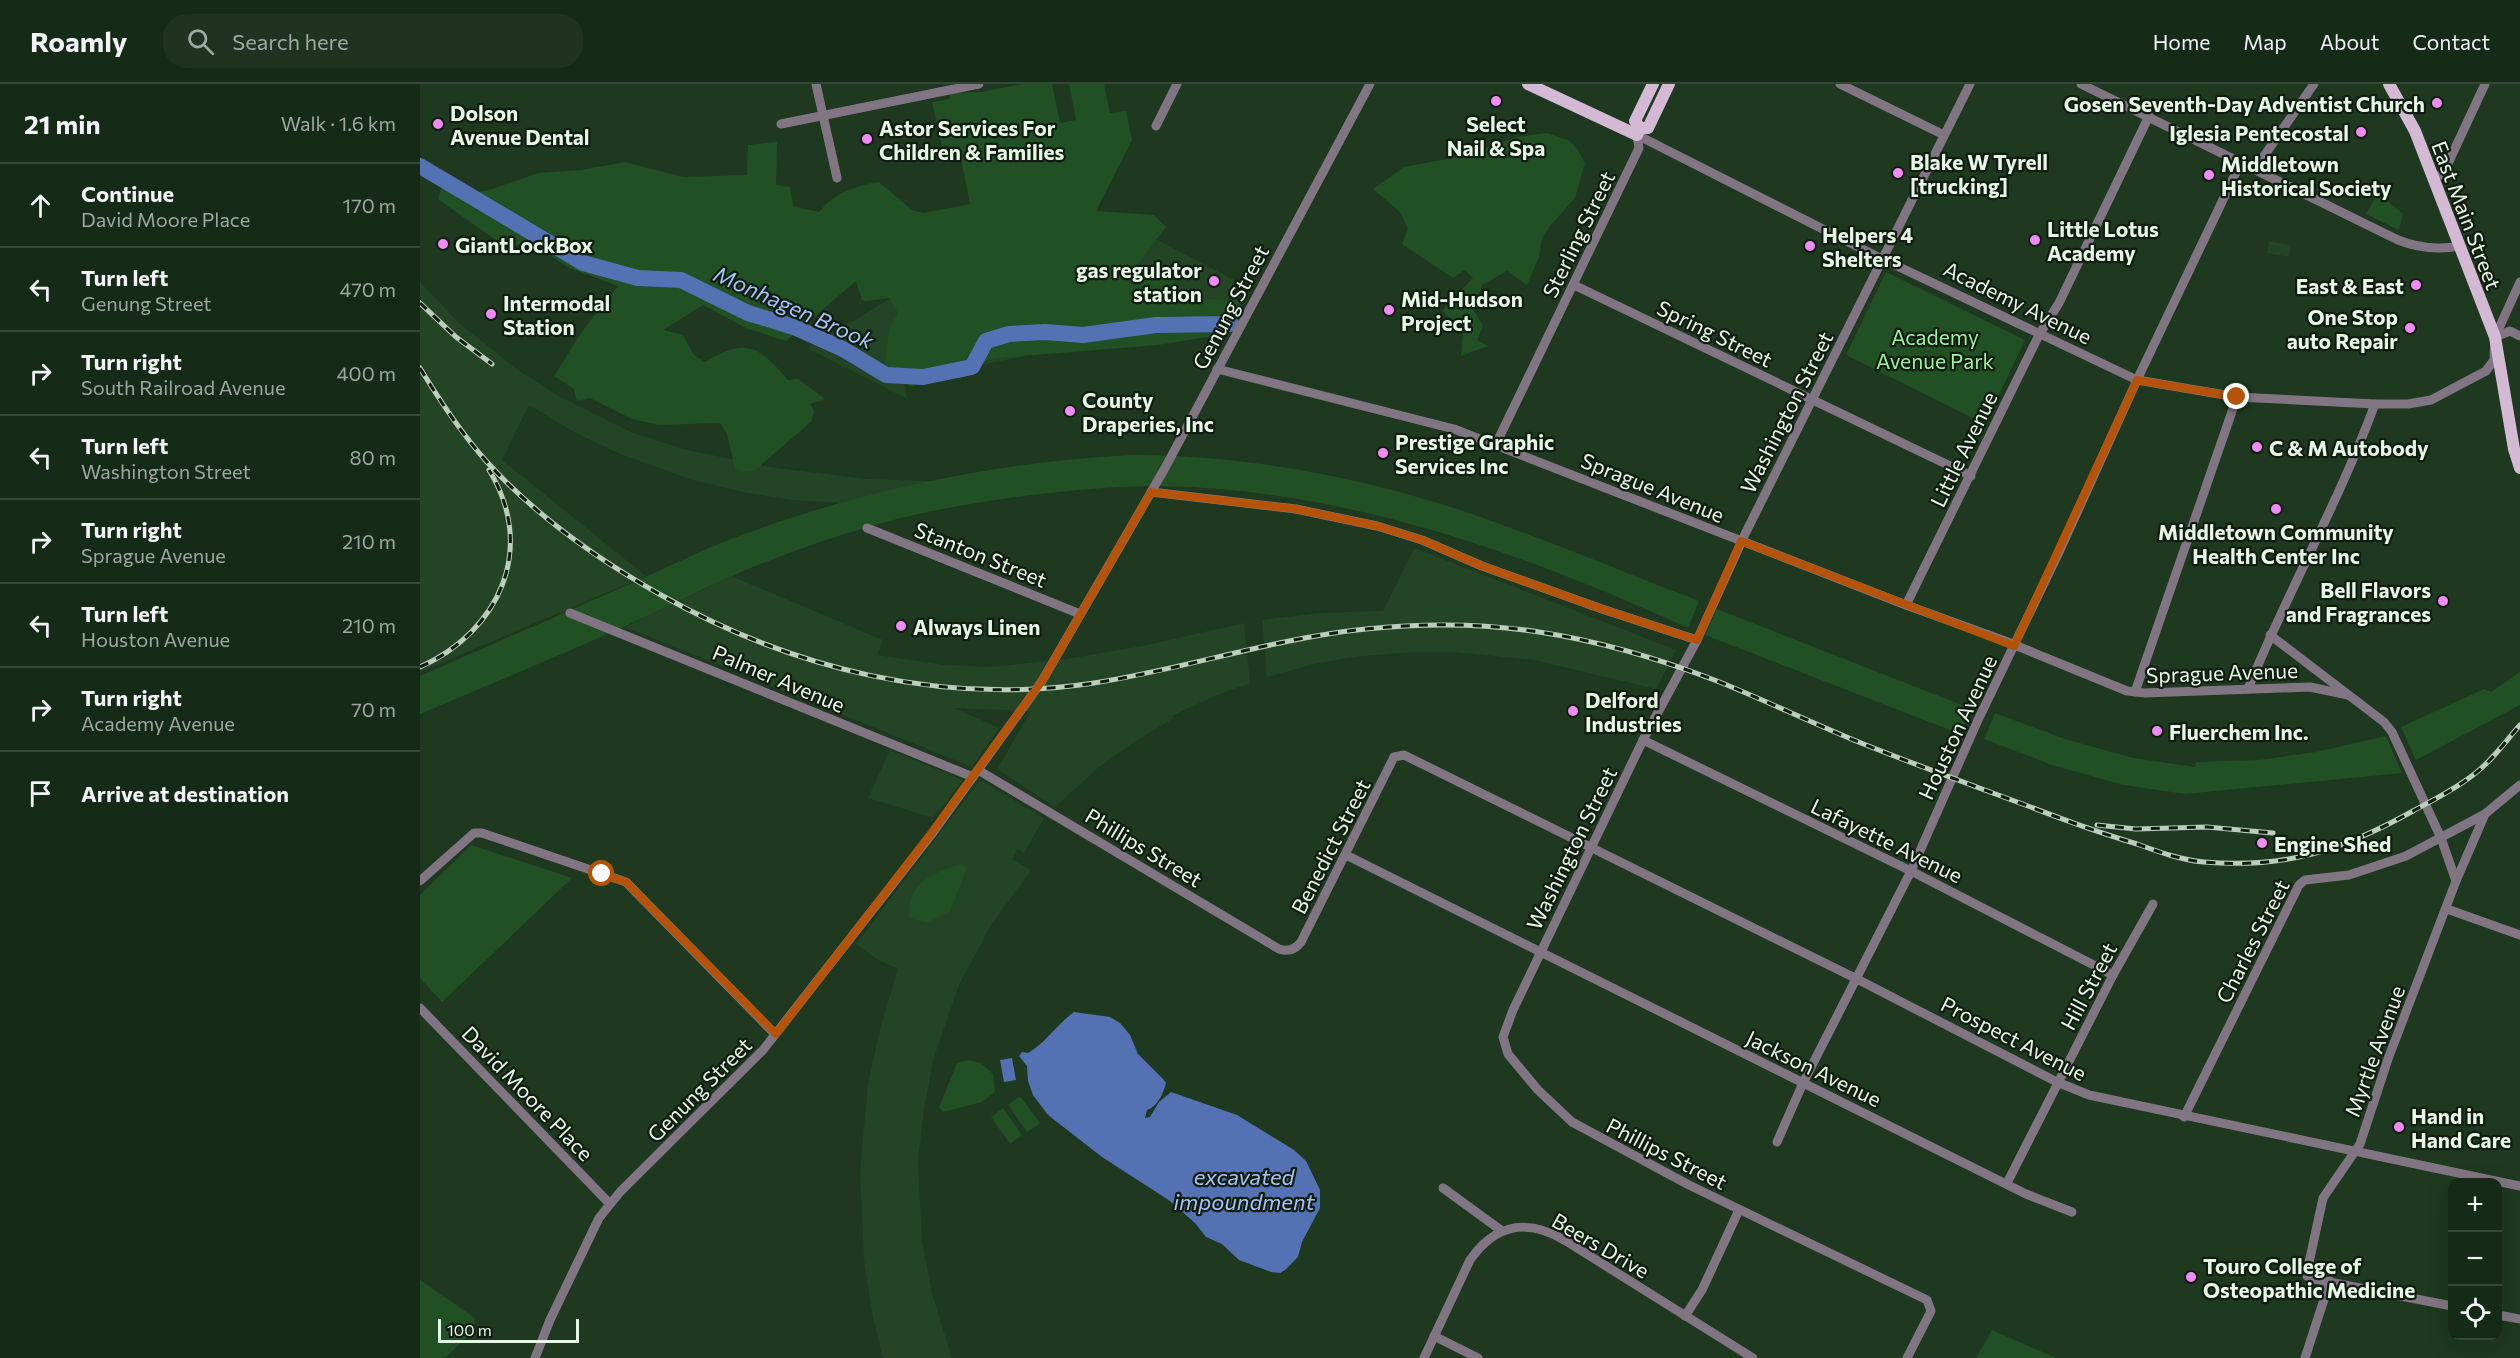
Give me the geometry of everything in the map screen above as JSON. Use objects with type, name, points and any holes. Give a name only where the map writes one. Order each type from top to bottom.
[{"type":"main road","name":"Academy Avenue","points":[[1528,84],[1638,132]]},
{"type":"main road","points":[[1653,84],[1635,121],[1638,132],[1648,128],[1669,84]]},
{"type":"main road","name":"East Main Street","points":[[2390,84],[2415,131],[2494,337],[2514,449],[2520,468]]},
{"type":"street","points":[[816,84],[837,178]]},
{"type":"street","points":[[781,124],[979,84]]},
{"type":"street","points":[[1156,126],[1177,84]]},
{"type":"street","name":"Genung Street","points":[[535,1358],[583,1247],[599,1218],[610,1204],[725,1090],[776,1034],[866,920],[1042,681],[1151,492],[1370,84]]},
{"type":"street","points":[[1840,84],[1944,135]]},
{"type":"street","name":"Washington Street","points":[[1542,951],[1643,740],[1697,640],[1741,541],[1970,84]]},
{"type":"street","points":[[2081,84],[2409,244],[2444,249],[2460,246]]},
{"type":"street","points":[[2255,169],[2314,84]]},
{"type":"street","points":[[2434,179],[2444,172],[2485,84]]},
{"type":"street","name":"Little Avenue","points":[[1906,605],[2039,335],[2059,303],[2149,116]]},
{"type":"street","name":"Academy Avenue","points":[[1638,132],[1882,259],[2137,380],[2237,397],[2375,404],[2408,404],[2431,400],[2486,371],[2494,360],[2494,337],[2520,282]]},
{"type":"street","name":"Sterling Street","points":[[1496,444],[1639,148],[1638,132]]},
{"type":"street","name":"Houston Avenue","points":[[1777,1142],[1803,1083],[1911,871],[1978,720],[2241,162]]},
{"type":"street","name":"Spring Street","points":[[1574,285],[1971,476]]},
{"type":"street","points":[[2494,337],[2510,331],[2520,336]]},
{"type":"street","name":"Sprague Avenue","points":[[1217,369],[1454,429],[2135,692],[2310,687],[2348,695]]},
{"type":"street","points":[[2135,692],[2237,397]]},
{"type":"street","points":[[2248,689],[2270,634],[2360,446],[2375,404]]},
{"type":"street","points":[[1151,492],[1296,509],[1377,526],[1422,540],[1482,566],[1602,609],[1697,640]]},
{"type":"street","name":"Stanton Street","points":[[867,528],[1080,614]]},
{"type":"street","name":"Palmer Avenue","points":[[570,613],[644,641],[749,687],[976,773]]},
{"type":"street","points":[[2270,634],[2384,722],[2392,732],[2441,838],[2456,881]]},
{"type":"street","name":"Lafayette Avenue","points":[[1643,740],[1911,871],[2113,975]]},
{"type":"street","name":"Prospect Avenue","points":[[1396,755],[1408,756],[1855,978],[2057,1082],[2089,1095],[2184,1117],[2520,1186]]},
{"type":"street","name":"Benedict Street","points":[[1291,950],[1301,942],[1396,755]]},
{"type":"street","name":"Phillips Street","points":[[976,773],[1279,949],[1291,950]]},
{"type":"street","points":[[2441,838],[2485,814],[2520,785]]},
{"type":"street","name":"Myrtle Avenue","points":[[2330,1281],[2307,1276],[2323,1198],[2360,1144],[2388,1059],[2456,881],[2485,814]]},
{"type":"street","points":[[420,881],[474,833],[482,833],[626,882],[776,1034]]},
{"type":"street","name":"Charles Street","points":[[2184,1117],[2299,885],[2305,879],[2349,875],[2379,866],[2441,838]]},
{"type":"street","name":"Jackson Avenue","points":[[1346,855],[2026,1194],[2072,1212]]},
{"type":"street","name":"Hill Street","points":[[2007,1183],[2057,1082],[2153,904]]},
{"type":"street","points":[[2447,909],[2520,935]]},
{"type":"street","name":"Phillips Street","points":[[1542,951],[1504,1031],[1503,1043],[1508,1054],[1538,1090],[1572,1122],[1625,1153],[1927,1300],[1930,1311],[1907,1358]]},
{"type":"street","name":"David Moore Place","points":[[420,1008],[610,1204]]},
{"type":"street","points":[[1424,1358],[1470,1260],[1483,1244],[1502,1231],[1443,1188]]},
{"type":"street","points":[[1739,1210],[1702,1290],[1685,1316],[1753,1358]]},
{"type":"street","name":"Beers Drive","points":[[1502,1231],[1527,1227],[1554,1234],[1685,1316]]},
{"type":"street","points":[[2305,1358],[2330,1281],[2448,1305]]},
{"type":"street","points":[[2502,1316],[2520,1319]]},
{"type":"street","points":[[1434,1336],[1479,1358]]},
{"type":"shaded area","points":[[1115,218],[1250,288],[1237,312],[904,381],[907,399],[807,348],[959,258]]},
{"type":"shaded area","points":[[2269,241],[2291,245],[2289,257],[2267,253]]},
{"type":"shaded area","points":[[420,282],[459,323],[519,371],[562,398],[631,432],[683,449],[769,467],[867,479],[936,481],[844,503],[793,500],[742,492],[693,480],[620,454],[574,432],[529,405],[502,460],[646,576],[420,672]]},
{"type":"shaded area","points":[[1414,548],[1676,650],[1656,689],[1534,660],[1455,652],[1410,652],[1353,657],[1314,664],[1267,677],[1262,620],[1319,613],[1383,611]]},
{"type":"shaded area","points":[[731,576],[883,640],[877,655],[945,665],[991,667],[1067,659],[1142,646],[1244,623],[1250,683],[1212,697],[1172,716],[1174,718],[1099,767],[1055,807],[997,769],[1031,711],[954,708],[999,728],[972,767],[625,627]]},
{"type":"shaded area","points":[[890,750],[963,780],[933,818],[868,798]]},
{"type":"shaded area","points":[[980,780],[1044,818],[1024,853],[1018,849],[1012,859],[1031,870],[991,925],[959,985],[934,1057],[924,1109],[918,1161],[922,1241],[932,1293],[952,1358],[883,1358],[873,1318],[864,1260],[860,1171],[868,1083],[881,1025],[898,969],[878,960],[856,944]]},
{"type":"green space","points":[[1024,84],[1052,84],[1060,123],[1076,120],[1069,84],[1104,84],[1110,113],[1126,111],[1132,140],[1096,211],[1154,215],[1166,227],[1138,264],[1177,276],[1168,304],[1209,299],[1244,300],[1237,312],[1204,319],[1216,324],[1213,336],[1158,345],[997,358],[962,366],[911,387],[885,362],[889,329],[898,313],[889,298],[862,300],[856,281],[786,341],[746,328],[703,305],[663,330],[683,335],[694,355],[705,362],[731,349],[751,349],[769,359],[788,380],[798,379],[825,399],[810,404],[814,410],[812,421],[754,471],[743,472],[735,468],[727,434],[720,423],[659,425],[632,419],[590,398],[577,401],[574,389],[554,376],[583,330],[618,286],[567,267],[530,241],[507,248],[438,199],[442,187],[461,193],[486,191],[538,173],[581,170],[625,162],[683,177],[747,175],[748,145],[777,142],[776,185],[790,187],[793,206],[819,212],[832,199],[846,191],[879,182],[912,210],[923,213],[970,204],[961,158],[948,145],[942,146],[932,102],[949,99],[950,93],[981,92]]},
{"type":"green space","points":[[1547,133],[1570,141],[1585,163],[1575,198],[1542,238],[1539,257],[1527,285],[1507,271],[1482,285],[1474,311],[1483,326],[1477,340],[1488,346],[1461,356],[1463,330],[1442,311],[1473,278],[1465,270],[1453,278],[1402,244],[1408,228],[1400,212],[1373,189],[1404,167],[1463,156],[1517,137]]},
{"type":"green space","points":[[2378,193],[2403,214],[2399,230],[2366,214]]},
{"type":"green space","name":"Academy Avenue Park","points":[[1886,272],[2025,340],[1985,424],[1846,355]]},
{"type":"green space","points":[[1133,455],[1257,463],[1381,487],[1490,520],[1699,601],[1688,628],[1626,600],[1497,551],[1365,512],[1297,499],[1229,490],[1161,486],[1078,490],[1036,494],[926,512],[875,525],[810,546],[732,576],[637,621],[420,714],[420,676],[731,539],[828,506],[929,481],[1031,464]]},
{"type":"green space","points":[[1717,609],[1972,709],[1960,734],[1705,635]]},
{"type":"green space","points":[[2520,672],[2520,705],[2416,760],[2401,727],[2484,689],[2491,692]]},
{"type":"green space","points":[[1995,713],[2065,739],[2133,758],[2195,767],[2196,762],[2259,760],[2316,752],[2386,736],[2402,773],[2185,794],[2124,785],[2055,766],[1984,739]]},
{"type":"green space","points":[[471,845],[572,878],[442,1002],[420,978],[420,895]]},
{"type":"green space","points":[[962,864],[967,868],[950,911],[926,923],[909,918],[909,906],[917,887],[932,875]]},
{"type":"green space","points":[[969,1060],[982,1064],[993,1074],[995,1092],[982,1102],[943,1112],[939,1107],[957,1063]]},
{"type":"green space","points":[[1020,1096],[1040,1123],[1027,1132],[1008,1105]]},
{"type":"green space","points":[[1003,1108],[1022,1135],[1010,1144],[991,1117]]},
{"type":"green space","points":[[420,1280],[475,1318],[472,1332],[445,1358],[420,1358]]},
{"type":"green space","points":[[1992,1330],[2056,1358],[1976,1358]]},
{"type":"water","name":"excavated impoundment","points":[[1074,1012],[1110,1017],[1120,1023],[1130,1035],[1138,1054],[1164,1080],[1166,1083],[1162,1095],[1154,1106],[1147,1110],[1145,1118],[1150,1117],[1159,1102],[1171,1092],[1237,1115],[1294,1150],[1306,1161],[1320,1190],[1320,1208],[1302,1242],[1298,1257],[1285,1270],[1280,1273],[1271,1272],[1239,1260],[1222,1244],[1206,1237],[1195,1223],[1170,1201],[1102,1157],[1048,1115],[1033,1095],[1028,1081],[1027,1066],[1019,1056],[1022,1052],[1028,1053],[1034,1049]]},
{"type":"water","points":[[1012,1058],[1016,1080],[1004,1082],[1000,1060]]},
{"type":"waterway","name":"Monhagen Brook","points":[[420,166],[583,263],[638,278],[681,280],[748,313],[794,327],[843,349],[886,375],[923,377],[972,367],[986,341],[1009,334],[1045,332],[1083,335],[1156,325],[1231,324]]},
{"type":"railway","points":[[420,303],[456,337],[492,364]]},
{"type":"railway","points":[[420,368],[443,405],[477,451],[506,482],[547,519],[614,567],[711,621],[763,643],[816,661],[870,675],[925,685],[981,689],[1037,689],[1128,677],[1332,633],[1431,625],[1517,629],[1562,636],[1651,658],[1736,689],[1866,745],[2109,835],[2187,859],[2234,863],[2288,859],[2313,854],[2387,825],[2443,794],[2480,770],[2520,725]]},
{"type":"railway","points":[[420,667],[448,651],[471,632],[490,609],[502,584],[509,557],[510,529],[503,499],[489,470]]},
{"type":"railway","points":[[2097,825],[2136,829],[2207,827],[2273,833]]},
{"type":"place","name":"Select Nail & Spa","points":[[1496,101]]},
{"type":"place","name":"Gosen Seventh-Day Adventist Church","points":[[2437,103]]},
{"type":"place","name":"Dolson Avenue Dental","points":[[438,124]]},
{"type":"place","name":"Iglesia Pentecostal","points":[[2361,132]]},
{"type":"place","name":"Astor Services For Children & Families","points":[[867,139]]},
{"type":"place","name":"Blake W Tyrell [trucking]","points":[[1898,173]]},
{"type":"place","name":"Middletown Historical Society","points":[[2209,175]]},
{"type":"place","name":"Little Lotus Academy","points":[[2035,240]]},
{"type":"place","name":"GiantLockBox","points":[[443,244]]},
{"type":"place","name":"Helpers 4 Shelters","points":[[1810,246]]},
{"type":"place","name":"gas regulator station","points":[[1214,281]]},
{"type":"place","name":"East & East","points":[[2416,285]]},
{"type":"place","name":"Mid-Hudson Project","points":[[1389,310]]},
{"type":"place","name":"Intermodal Station","points":[[491,314]]},
{"type":"place","name":"One Stop auto Repair","points":[[2410,328]]},
{"type":"place","name":"County Draperies, Inc","points":[[1070,411]]},
{"type":"place","name":"C & M Autobody","points":[[2257,447]]},
{"type":"place","name":"Prestige Graphic Services Inc","points":[[1383,453]]},
{"type":"place","name":"Middletown Community Health Center Inc","points":[[2276,509]]},
{"type":"place","name":"Bell Flavors and Fragrances","points":[[2443,601]]},
{"type":"place","name":"Always Linen","points":[[901,626]]},
{"type":"place","name":"Delford Industries","points":[[1573,711]]},
{"type":"place","name":"Fluerchem Inc.","points":[[2157,731]]},
{"type":"place","name":"Engine Shed","points":[[2262,843]]},
{"type":"place","name":"Hand in Hand Care","points":[[2399,1127]]},
{"type":"place","name":"Touro College of Osteopathic Medicine","points":[[2191,1277]]},
{"type":"route","points":[[602,874],[626,882],[776,1034],[866,920],[1042,681],[1151,492],[1270,505],[1377,526],[1422,540],[1482,566],[1602,609],[1697,640],[1741,541],[2014,646],[2137,380],[2237,397]]}]
